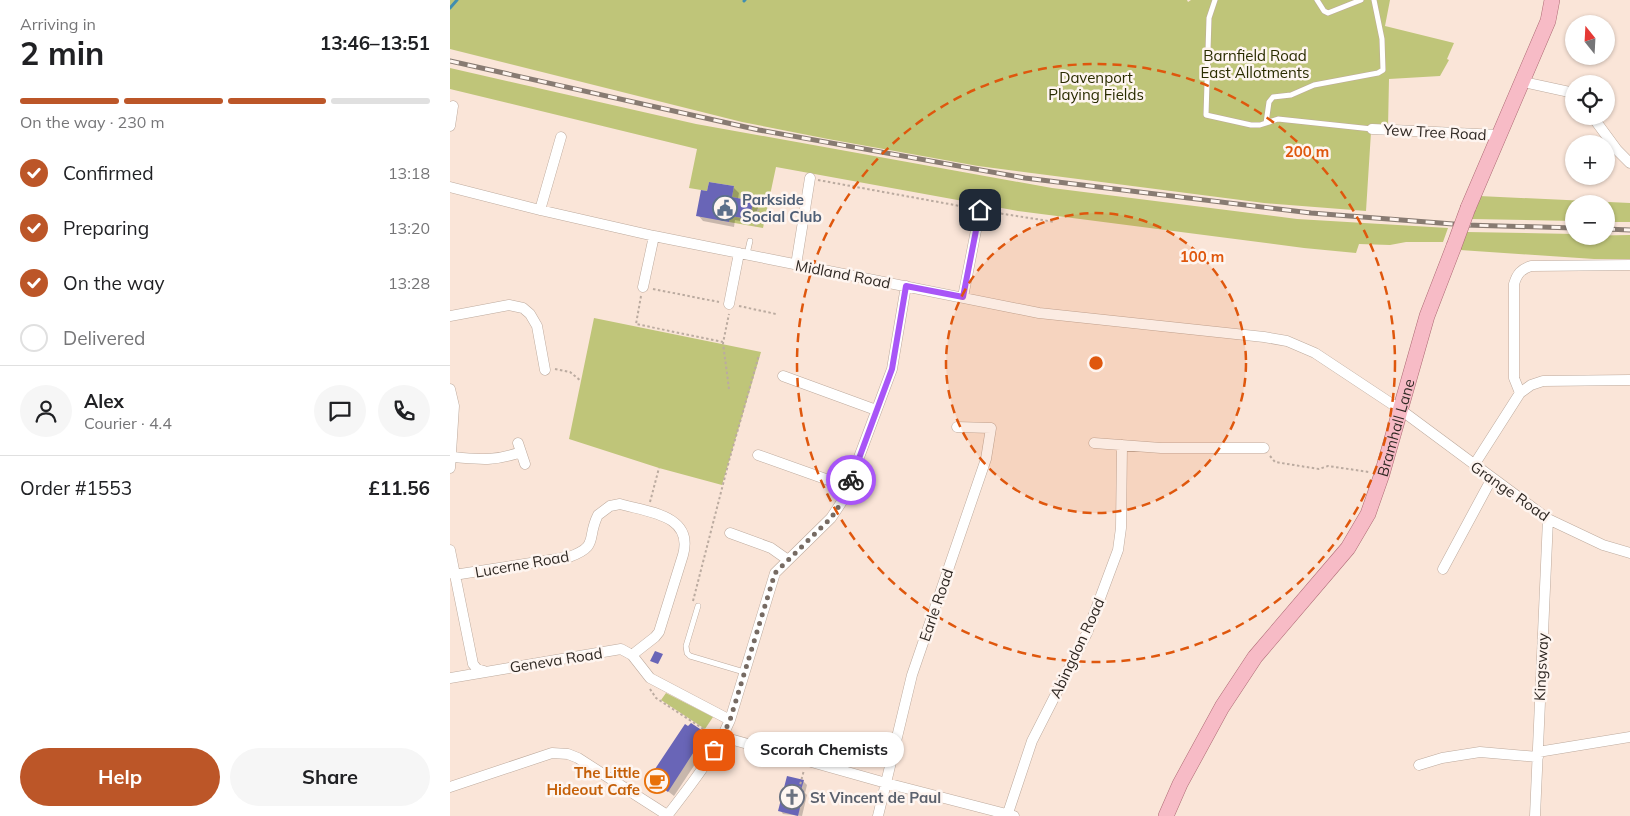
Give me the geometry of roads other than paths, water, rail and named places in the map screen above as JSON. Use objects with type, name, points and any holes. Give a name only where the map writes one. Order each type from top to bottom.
[{"type":"main road","name":"Bramhall Lane","points":[[1166,816],[1180,784],[1222,707],[1255,657],[1348,548],[1368,514],[1382,474],[1427,316],[1468,208],[1548,21],[1552,0]]},
{"type":"street","points":[[1523,82],[1565,91]]},
{"type":"street","points":[[450,126],[453,106]]},
{"type":"street","points":[[1599,125],[1617,150],[1630,163]]},
{"type":"street","name":"Yew Tree Road","points":[[1372,129],[1498,135]]},
{"type":"street","points":[[540,210],[561,137]]},
{"type":"street","points":[[796,265],[810,178]]},
{"type":"street","name":"Midland Road","points":[[450,187],[654,236],[1039,313],[1287,341],[1315,353],[1401,410]]},
{"type":"street","points":[[963,297],[980,210]]},
{"type":"street","points":[[643,287],[654,236]]},
{"type":"street","points":[[730,304],[743,254]]},
{"type":"street","points":[[1520,393],[1514,378],[1514,284],[1516,276],[1531,266],[1630,265]]},
{"type":"street","points":[[450,786],[552,753],[568,754],[596,768],[667,816],[698,776],[730,720],[775,573],[839,508],[892,369],[906,286]]},
{"type":"street","points":[[450,316],[509,305],[523,308],[530,314],[537,326],[545,370]]},
{"type":"street","points":[[783,376],[876,410]]},
{"type":"street","points":[[1474,465],[1520,393],[1531,385],[1543,381],[1630,380]]},
{"type":"street","points":[[450,389],[454,406],[450,468]]},
{"type":"street","name":"Grange Road","points":[[1401,410],[1548,519],[1603,545],[1630,554]]},
{"type":"street","name":"Earle Road","points":[[878,816],[912,675],[986,459],[990,440],[991,428],[957,427]]},
{"type":"street","points":[[1094,443],[1161,448],[1264,448]]},
{"type":"street","name":"Abingdon Road","points":[[1010,815],[1032,741],[1087,633],[1118,550],[1121,528],[1122,445]]},
{"type":"street","points":[[451,457],[488,460],[505,457],[520,447],[525,464]]},
{"type":"street","points":[[758,455],[848,487]]},
{"type":"street","points":[[1443,569],[1492,478]]},
{"type":"street","name":"Lucerne Road","points":[[454,575],[569,557],[581,552],[591,542],[596,518],[603,510],[610,506],[620,504],[672,520],[684,534],[685,548],[659,632],[632,655]]},
{"type":"street","name":"Kingsway","points":[[1535,816],[1548,519]]},
{"type":"street","points":[[730,533],[771,548],[788,560]]},
{"type":"street","points":[[450,550],[473,664],[477,669],[485,672]]},
{"type":"street","name":"Geneva Road","points":[[450,678],[619,649],[632,655]]},
{"type":"street","points":[[632,655],[647,675],[730,720]]},
{"type":"street","points":[[722,737],[790,752],[806,760],[886,783],[1010,815]]},
{"type":"street","points":[[1419,765],[1442,758],[1480,752],[1538,754],[1630,737]]},
{"type":"lane","points":[[1215,0],[1209,18],[1206,115],[1251,125],[1260,125],[1278,119],[1372,129]]},
{"type":"lane","points":[[1317,0],[1324,11],[1328,13],[1361,0]]},
{"type":"lane","points":[[1266,123],[1269,102],[1273,98],[1292,95],[1314,85],[1378,73],[1383,70],[1382,39],[1374,0]]},
{"type":"lane","points":[[743,254],[750,241]]},
{"type":"lane","points":[[698,606],[686,646],[688,654],[744,672]]},
{"type":"waterway","points":[[450,8],[457,0]]},
{"type":"railway","points":[[450,61],[759,130],[1025,178],[1311,213],[1466,225],[1565,228]]},
{"type":"railway","points":[[1615,229],[1630,230]]},
{"type":"place","name":"Parkside Social Club","points":[[725,208]]},
{"type":"place","name":"Scorah Chemists","points":[[714,750]]},
{"type":"place","name":"The Little Hideout Cafe","points":[[657,781]]},
{"type":"place","name":"St Vincent de Paul","points":[[792,797]]},
{"type":"park label","name":"Barnfield Road East Allotments","points":[[1255,64]]},
{"type":"park label","name":"Davenport Playing Fields","points":[[1096,86]]}]
